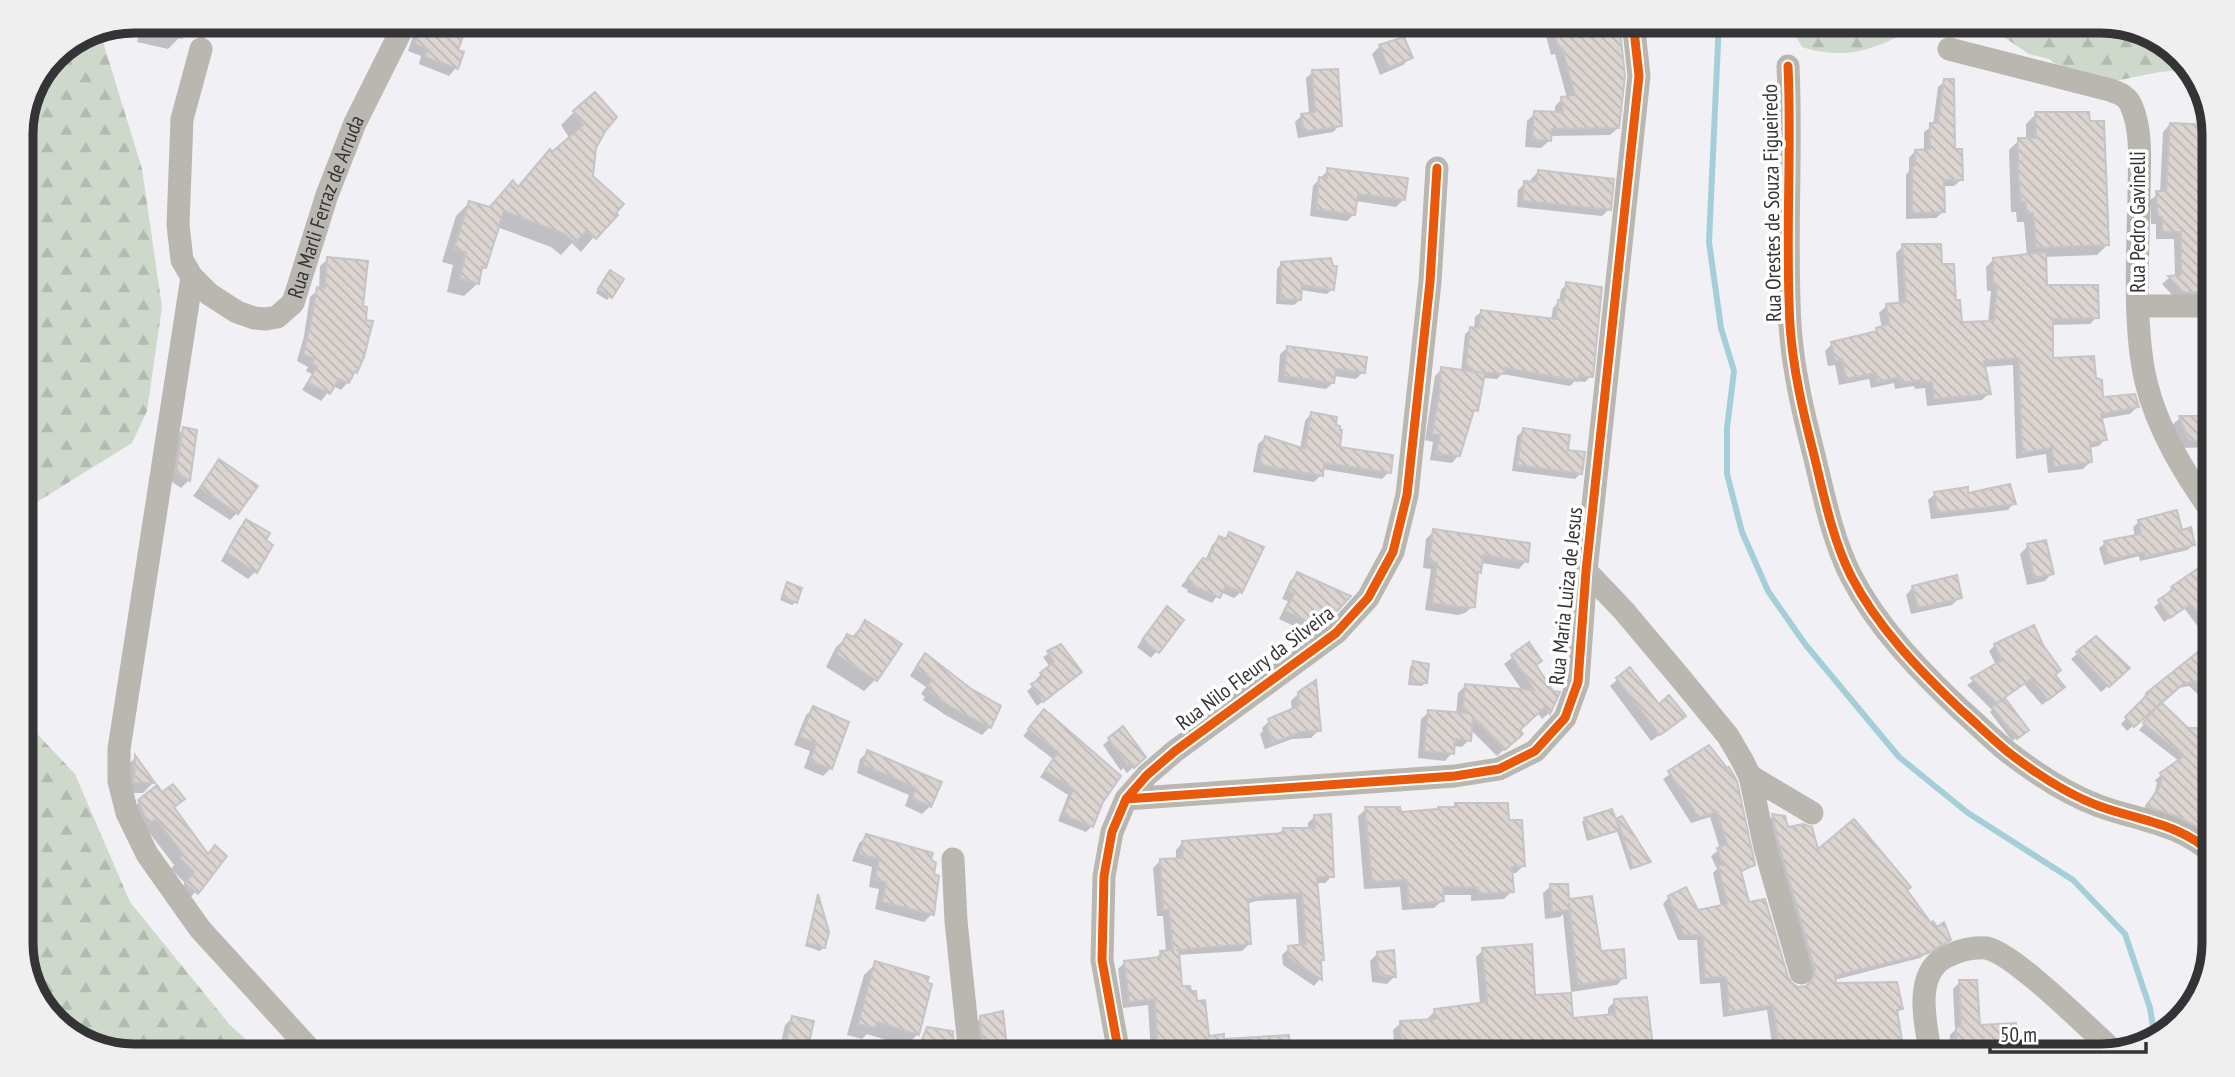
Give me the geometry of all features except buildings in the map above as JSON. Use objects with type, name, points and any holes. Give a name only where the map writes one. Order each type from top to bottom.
[{"type":"street","name":"Rua Marli Ferraz de Arruda","points":[[201,49],[182,119],[178,176],[182,260],[192,277],[209,294],[237,312],[266,319],[278,317],[293,303],[327,195],[355,123],[400,33]]},
{"type":"street","name":"Rua Maria Luiza de Jesus","points":[[1126,799],[1455,776],[1499,769],[1535,751],[1566,718],[1578,682],[1586,571],[1639,76],[1634,33]]},
{"type":"street","name":"Rua Pedro Gavinelli","points":[[1949,49],[2110,90],[2123,95],[2130,103],[2137,129],[2139,156],[2137,286],[2146,379],[2155,414],[2174,452],[2202,496]]},
{"type":"street","name":"Rua Orestes de Souza Figueiredo","points":[[1788,66],[1789,291],[1792,351],[1801,406],[1826,504],[1851,575],[1866,601],[1907,656],[2007,752],[2049,781],[2095,805],[2161,823],[2202,844]]},
{"type":"street","name":"Rua Nilo Fleury da Silveira","points":[[1117,1044],[1102,960],[1104,876],[1111,832],[1126,799],[1147,775],[1175,751],[1336,633],[1367,598],[1393,552],[1407,495],[1430,282],[1437,168]]},
{"type":"street","points":[[192,277],[119,748],[119,781],[127,813],[147,854],[200,929],[305,1044]]},
{"type":"street","points":[[2139,306],[2202,306]]},
{"type":"street","points":[[1586,571],[1624,611],[1728,736],[1750,776],[1765,848],[1801,973]]},
{"type":"street","points":[[1750,776],[1812,813]]},
{"type":"street","points":[[953,859],[956,921],[969,1044]]},
{"type":"street","points":[[1929,1044],[1924,1016],[1924,989],[1931,970],[1945,957],[1964,949],[1987,948],[2009,959],[2105,1044]]},
{"type":"green space","points":[[1794,33],[1904,33],[1882,44],[1852,52],[1837,53],[1802,47]]},
{"type":"green space","points":[[1998,33],[2114,34],[2157,50],[2179,70],[2085,87],[2049,59],[2029,54]]},
{"type":"green space","points":[[102,39],[142,169],[162,307],[147,411],[132,443],[33,504],[33,128],[37,108],[54,73],[68,58]]},
{"type":"green space","points":[[33,730],[75,774],[130,902],[230,1025],[251,1044],[121,1043],[78,1027],[50,999],[39,975],[33,949]]},
{"type":"waterway","points":[[1718,33],[1709,242],[1721,328],[1734,371],[1727,428],[1727,474],[1742,532],[1768,591],[1805,644],[1899,757],[1968,813],[2073,880],[2125,934],[2150,1008],[2153,1028]]},
{"type":"cycle path","points":[[1126,799],[1455,776],[1499,769],[1535,751],[1565,718],[1578,682],[1586,571],[1639,76],[1634,33]]},
{"type":"cycle path","points":[[1788,66],[1789,293],[1793,358],[1829,517],[1851,576],[1887,631],[1915,664],[2008,752],[2075,795],[2099,806],[2173,829],[2202,845]]},
{"type":"cycle path","points":[[1117,1044],[1102,960],[1104,876],[1112,832],[1126,799],[1147,775],[1175,751],[1336,633],[1368,598],[1393,552],[1407,495],[1430,282],[1437,168]]}]
